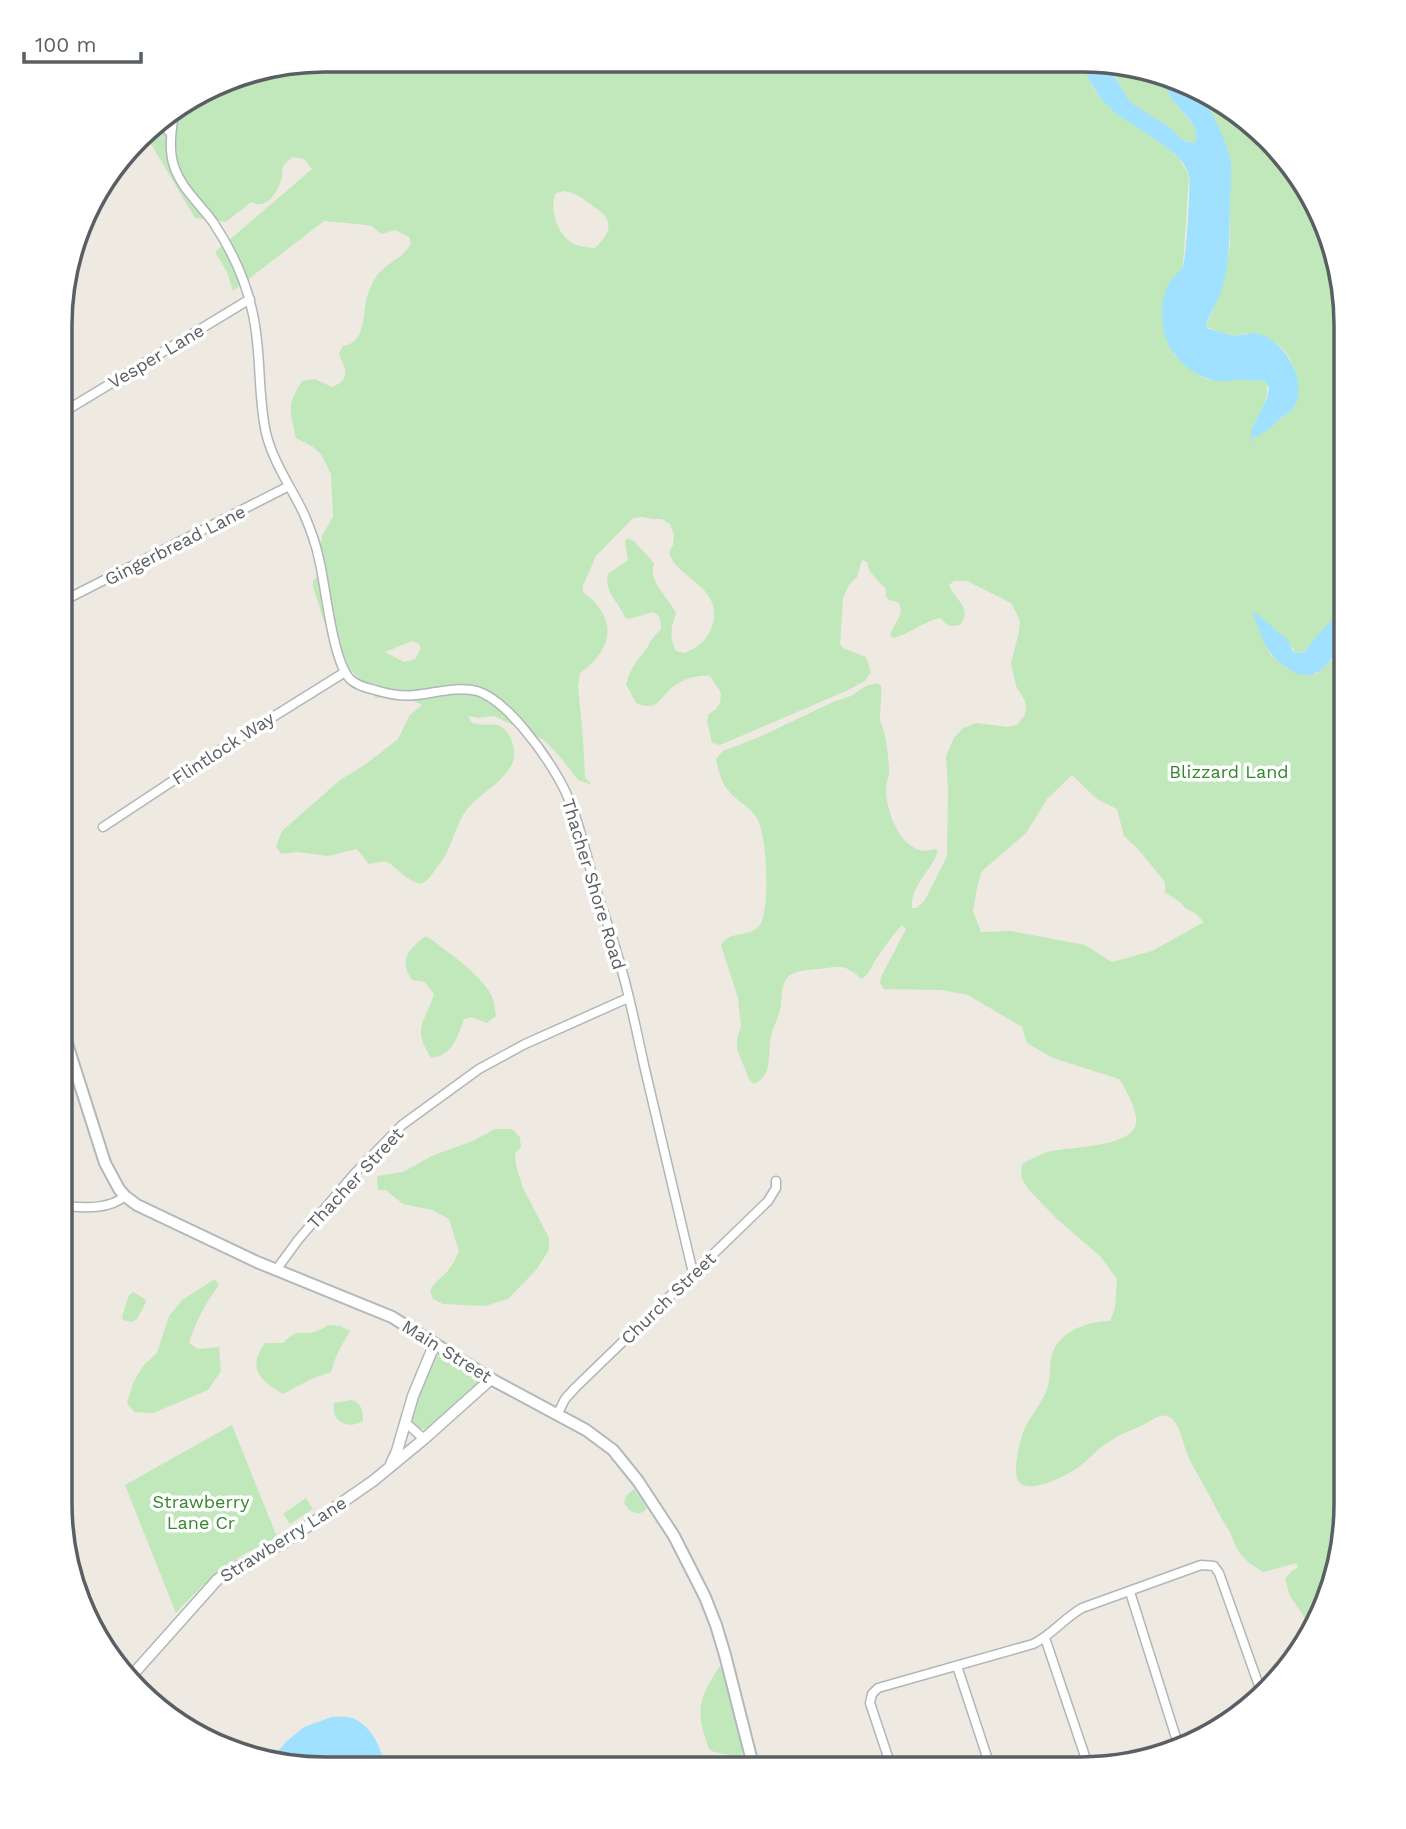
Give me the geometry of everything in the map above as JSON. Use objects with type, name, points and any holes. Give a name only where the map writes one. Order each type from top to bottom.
[{"type":"main road","name":"Main Street","points":[[72,1060],[105,1163],[114,1182],[125,1196],[137,1205],[276,1270],[392,1317],[491,1379],[593,1434],[617,1454],[681,1547],[705,1597],[716,1625],[751,1757]]},
{"type":"street","points":[[172,123],[171,155],[175,168],[231,251],[250,299],[258,340],[265,429],[273,453],[314,540],[332,628],[345,672]]},
{"type":"street","points":[[166,128],[171,134]]},
{"type":"street","name":"Vesper Lane","points":[[72,407],[250,299]]},
{"type":"street","name":"Gingerbread Lane","points":[[72,596],[289,486]]},
{"type":"street","name":"Flintlock Way","points":[[103,827],[345,672]]},
{"type":"street","name":"Thacher Shore Road","points":[[345,672],[364,687],[398,695],[478,691],[497,702],[516,720],[552,768],[567,795],[579,827],[619,958],[692,1273]]},
{"type":"street","name":"Thacher Street","points":[[276,1270],[355,1173],[402,1125],[479,1069],[525,1044],[628,998]]},
{"type":"street","name":"Church Street","points":[[557,1415],[565,1399],[575,1388],[768,1201],[776,1188],[776,1181]]},
{"type":"street","points":[[72,1206],[105,1206],[116,1203],[125,1196]]},
{"type":"street","points":[[389,1467],[396,1454],[413,1396],[435,1343]]},
{"type":"street","name":"Strawberry Lane","points":[[135,1672],[217,1580],[285,1542],[343,1502],[424,1439],[491,1379]]},
{"type":"street","points":[[405,1422],[424,1439]]},
{"type":"street","points":[[888,1757],[871,1710],[870,1697],[878,1688],[1030,1645],[1045,1638],[1076,1611],[1208,1564],[1214,1566],[1221,1576],[1259,1684]]},
{"type":"street","points":[[1130,1591],[1176,1739]]},
{"type":"street","points":[[1045,1638],[1085,1757]]},
{"type":"street","points":[[957,1666],[987,1757]]},
{"type":"green space","name":"Blizzard Land","points":[[1085,72],[1095,91],[1112,110],[1167,147],[1189,175],[1173,354],[1210,380],[1265,381],[1267,394],[1251,440],[1291,410],[1297,393],[1296,373],[1287,355],[1274,342],[1248,333],[1226,334],[1206,326],[1221,291],[1230,246],[1230,159],[1224,139],[1204,104],[1248,134],[1272,158],[1292,184],[1315,228],[1326,259],[1334,308],[1334,620],[1302,653],[1296,653],[1290,645],[1257,623],[1270,654],[1286,668],[1316,674],[1334,656],[1334,1521],[1326,1570],[1306,1620],[1290,1596],[1285,1579],[1298,1567],[1297,1563],[1263,1572],[1241,1555],[1192,1464],[1177,1426],[1168,1417],[1157,1417],[1118,1436],[1060,1478],[1032,1486],[1024,1485],[1017,1478],[1016,1463],[1022,1437],[1047,1389],[1054,1348],[1075,1329],[1110,1321],[1115,1308],[1117,1279],[1101,1257],[1057,1219],[1028,1189],[1021,1177],[1022,1164],[1051,1151],[1108,1143],[1128,1135],[1134,1129],[1136,1117],[1119,1079],[1053,1058],[1027,1043],[1022,1027],[968,995],[942,990],[884,989],[880,983],[881,977],[906,929],[902,925],[862,979],[850,970],[837,967],[801,971],[787,978],[771,1036],[767,1070],[754,1084],[749,1079],[737,1049],[741,1026],[738,998],[721,945],[730,937],[753,931],[761,923],[766,902],[765,856],[758,820],[727,789],[721,779],[716,759],[723,751],[877,683],[881,686],[880,719],[889,763],[886,790],[893,822],[914,848],[938,851],[914,892],[912,908],[917,908],[925,900],[947,856],[946,756],[954,738],[963,728],[977,723],[1007,727],[1017,725],[1025,715],[1025,701],[1016,686],[1011,663],[1020,622],[1011,603],[967,581],[954,581],[949,585],[965,613],[960,625],[949,625],[941,618],[893,638],[890,635],[900,615],[900,607],[898,602],[889,600],[886,589],[870,572],[867,562],[862,560],[857,577],[849,585],[843,598],[840,644],[843,648],[866,657],[871,672],[865,681],[720,745],[712,743],[707,721],[709,714],[720,703],[721,693],[710,676],[693,677],[678,683],[651,706],[636,703],[626,684],[635,664],[661,629],[660,619],[653,612],[629,619],[625,617],[608,586],[608,574],[628,560],[625,542],[627,538],[634,541],[654,563],[656,584],[676,613],[672,641],[676,651],[685,653],[708,636],[714,613],[712,602],[706,593],[681,570],[669,553],[674,535],[670,524],[662,519],[633,518],[596,556],[583,586],[583,592],[595,602],[607,623],[605,644],[591,664],[580,673],[578,687],[585,778],[592,785],[578,780],[544,740],[494,716],[468,716],[471,722],[497,725],[504,729],[513,743],[513,760],[504,775],[465,813],[450,847],[425,882],[420,884],[409,879],[386,861],[369,864],[357,849],[328,856],[297,852],[281,854],[276,846],[282,831],[340,780],[398,739],[410,715],[422,705],[404,696],[376,698],[353,672],[339,668],[313,587],[313,580],[320,576],[318,566],[322,536],[333,517],[331,474],[321,454],[296,438],[291,408],[293,397],[302,381],[315,379],[332,387],[342,381],[345,369],[339,354],[343,346],[351,343],[361,332],[369,291],[378,274],[406,251],[411,242],[409,237],[395,230],[381,234],[372,226],[324,221],[233,291],[227,272],[215,252],[312,169],[304,159],[293,157],[283,166],[278,188],[267,202],[251,202],[226,222],[195,218],[150,142],[184,114],[213,98],[259,80],[291,74]],"holes":[[[564,191],[600,211],[607,219],[607,232],[595,248],[580,246],[568,240],[555,218],[553,205],[556,193]],[[412,641],[421,648],[415,659],[404,662],[385,652]],[[1072,775],[1097,799],[1117,809],[1124,836],[1165,882],[1165,892],[1204,922],[1152,951],[1112,962],[1085,945],[1011,931],[981,932],[973,911],[982,871],[1026,833],[1047,799]]]},
{"type":"green space","points":[[1112,74],[1165,86],[1195,127],[1195,143],[1184,141],[1170,128],[1130,102]]},
{"type":"green space","points":[[426,936],[482,982],[493,999],[496,1016],[487,1023],[471,1017],[464,1019],[449,1049],[431,1058],[421,1032],[434,994],[425,982],[412,980],[406,966],[410,950]]},
{"type":"green space","points":[[495,1129],[512,1129],[520,1137],[521,1148],[515,1153],[516,1166],[523,1188],[549,1238],[549,1250],[536,1270],[508,1299],[485,1306],[443,1304],[433,1299],[430,1291],[450,1268],[459,1251],[449,1219],[432,1210],[403,1204],[386,1190],[378,1190],[377,1176],[403,1172],[434,1155],[473,1141]]},
{"type":"green space","points":[[215,1279],[219,1285],[201,1313],[189,1343],[198,1349],[219,1347],[221,1371],[208,1390],[153,1413],[134,1412],[127,1403],[133,1383],[143,1366],[157,1353],[169,1316],[182,1300]]},
{"type":"green space","points":[[133,1292],[146,1302],[137,1319],[132,1322],[123,1320],[122,1317],[129,1295]]},
{"type":"green space","points":[[328,1325],[340,1326],[350,1331],[337,1354],[331,1372],[283,1394],[258,1373],[257,1360],[265,1343],[283,1343],[293,1335],[312,1333]]},
{"type":"green space","points":[[441,1353],[476,1375],[479,1385],[430,1428],[420,1429],[412,1421],[412,1409],[435,1356]]},
{"type":"green space","points":[[352,1400],[360,1406],[363,1421],[352,1425],[338,1419],[334,1403]]},
{"type":"green space","name":"Strawberry Lane Cr","points":[[232,1425],[277,1537],[225,1566],[176,1613],[125,1485]]},
{"type":"green space","points":[[634,1489],[647,1508],[641,1513],[629,1510],[624,1503],[626,1496]]},
{"type":"green space","points":[[306,1498],[313,1509],[290,1524],[283,1514]]},
{"type":"green space","points":[[719,1667],[723,1668],[743,1751],[740,1757],[709,1749],[702,1725],[700,1715],[703,1697]]},
{"type":"water","points":[[1085,72],[1112,74],[1130,102],[1170,128],[1184,141],[1194,143],[1194,126],[1165,86],[1207,106],[1219,129],[1231,163],[1229,247],[1221,292],[1206,326],[1229,335],[1256,333],[1272,340],[1288,357],[1298,380],[1299,392],[1290,412],[1250,441],[1252,429],[1267,398],[1269,388],[1265,381],[1219,381],[1198,374],[1176,356],[1164,331],[1163,302],[1167,287],[1184,261],[1189,175],[1177,156],[1121,117],[1094,88]]},
{"type":"water","points":[[1252,611],[1289,641],[1296,653],[1303,653],[1334,619],[1334,655],[1326,666],[1312,674],[1296,673],[1282,664],[1270,652]]},
{"type":"water","points":[[332,1717],[352,1718],[371,1733],[382,1757],[308,1757],[277,1752],[304,1727]]}]
